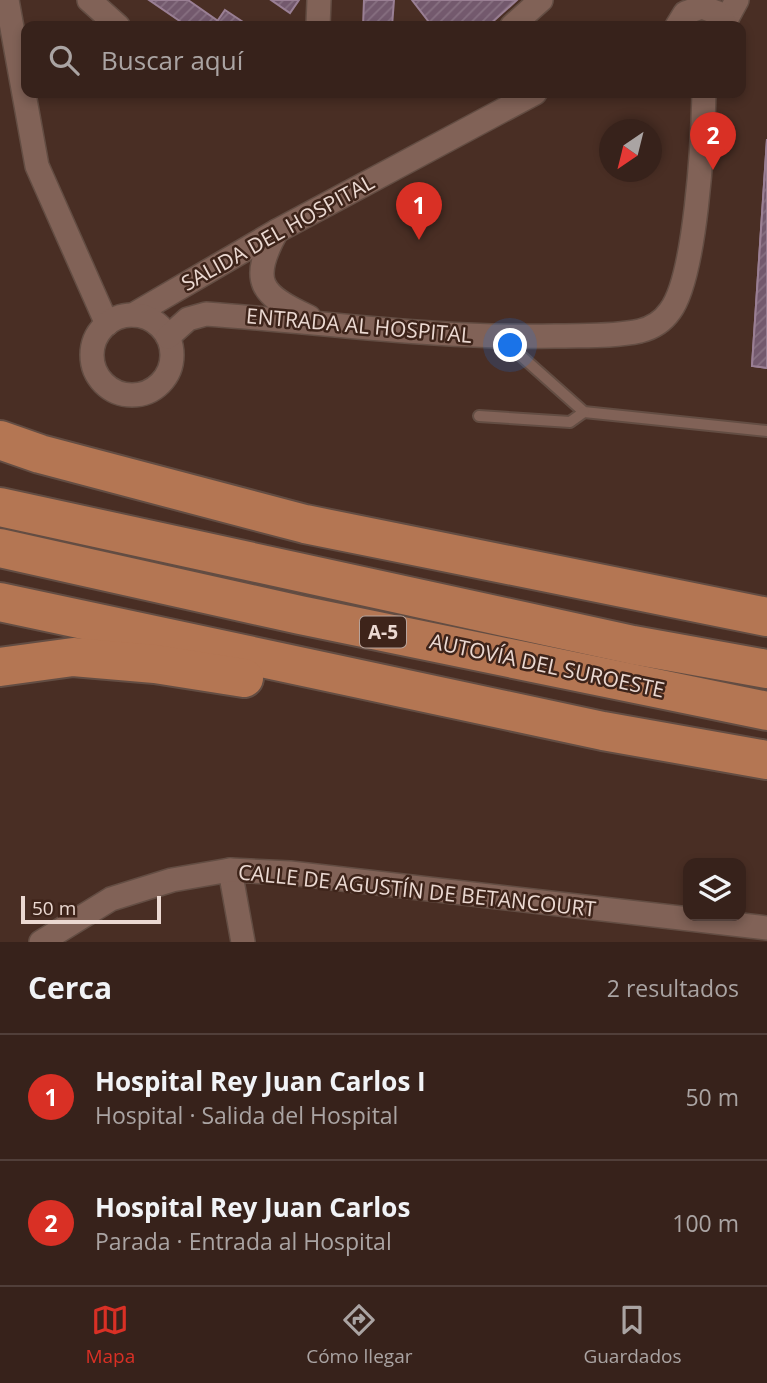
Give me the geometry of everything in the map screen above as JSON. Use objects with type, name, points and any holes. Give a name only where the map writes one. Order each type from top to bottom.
[{"type":"highway","points":[[0,440],[40,454],[305,524],[767,617]]},
{"type":"highway","name":"AUTOVÍA DEL SUROESTE","points":[[0,507],[632,645],[767,669]]},
{"type":"highway","name":"AUTOVÍA DEL SUROESTE","points":[[0,548],[300,615],[767,711]]},
{"type":"highway","points":[[0,602],[603,731],[767,760]]},
{"type":"highway","points":[[0,667],[73,657],[155,664],[317,689],[453,715],[603,731]]},
{"type":"highway","points":[[418,690],[767,726]]},
{"type":"street","points":[[6,0],[21,80]]},
{"type":"street","points":[[89,0],[112,21]]},
{"type":"street","points":[[318,21],[320,0]]},
{"type":"street","points":[[518,21],[541,0]]},
{"type":"street","points":[[726,21],[737,0]]},
{"type":"street","points":[[677,21],[699,4],[713,9],[723,21]]},
{"type":"street","points":[[24,98],[37,166],[107,324]]},
{"type":"street","name":"SALIDA DEL HOSPITAL","points":[[133,315],[277,231],[526,98]]},
{"type":"street","name":"ENTRADA AL HOSPITAL","points":[[168,337],[197,314],[500,338],[620,335],[643,330],[661,322],[672,309],[684,277],[694,221],[704,98]]},
{"type":"street","points":[[277,231],[262,261],[261,279],[264,287],[283,305],[321,323]]},
{"type":"street","points":[[133,315],[154,321],[168,337],[172,359],[164,379],[146,392],[124,393],[104,383],[94,364],[95,341],[107,324],[133,315]]},
{"type":"street","points":[[230,870],[243,942]]},
{"type":"street","name":"CALLE DE AGUSTÍN DE BETANCOURT","points":[[41,942],[111,900],[172,880],[230,870],[290,873],[767,928]]},
{"type":"lane","points":[[500,338],[584,412],[767,431]]},
{"type":"lane","points":[[479,416],[570,422],[584,412]]},
{"type":"building","points":[[149,0],[188,0],[218,21],[180,21]]},
{"type":"building","points":[[271,0],[299,0],[290,13]]},
{"type":"building","points":[[364,0],[394,0],[392,21],[363,21]]},
{"type":"building","points":[[412,0],[517,0],[494,21],[428,21]]},
{"type":"building","points":[[225,10],[242,21],[217,21]]},
{"type":"building","points":[[767,139],[767,368],[752,366]]},
{"type":"building","points":[[767,139],[767,368],[752,366]]},
{"type":"place","name":"Hospital Rey Juan Carlos","points":[[713,170]]},
{"type":"place","name":"Hospital Rey Juan Carlos I","points":[[419,240]]}]
